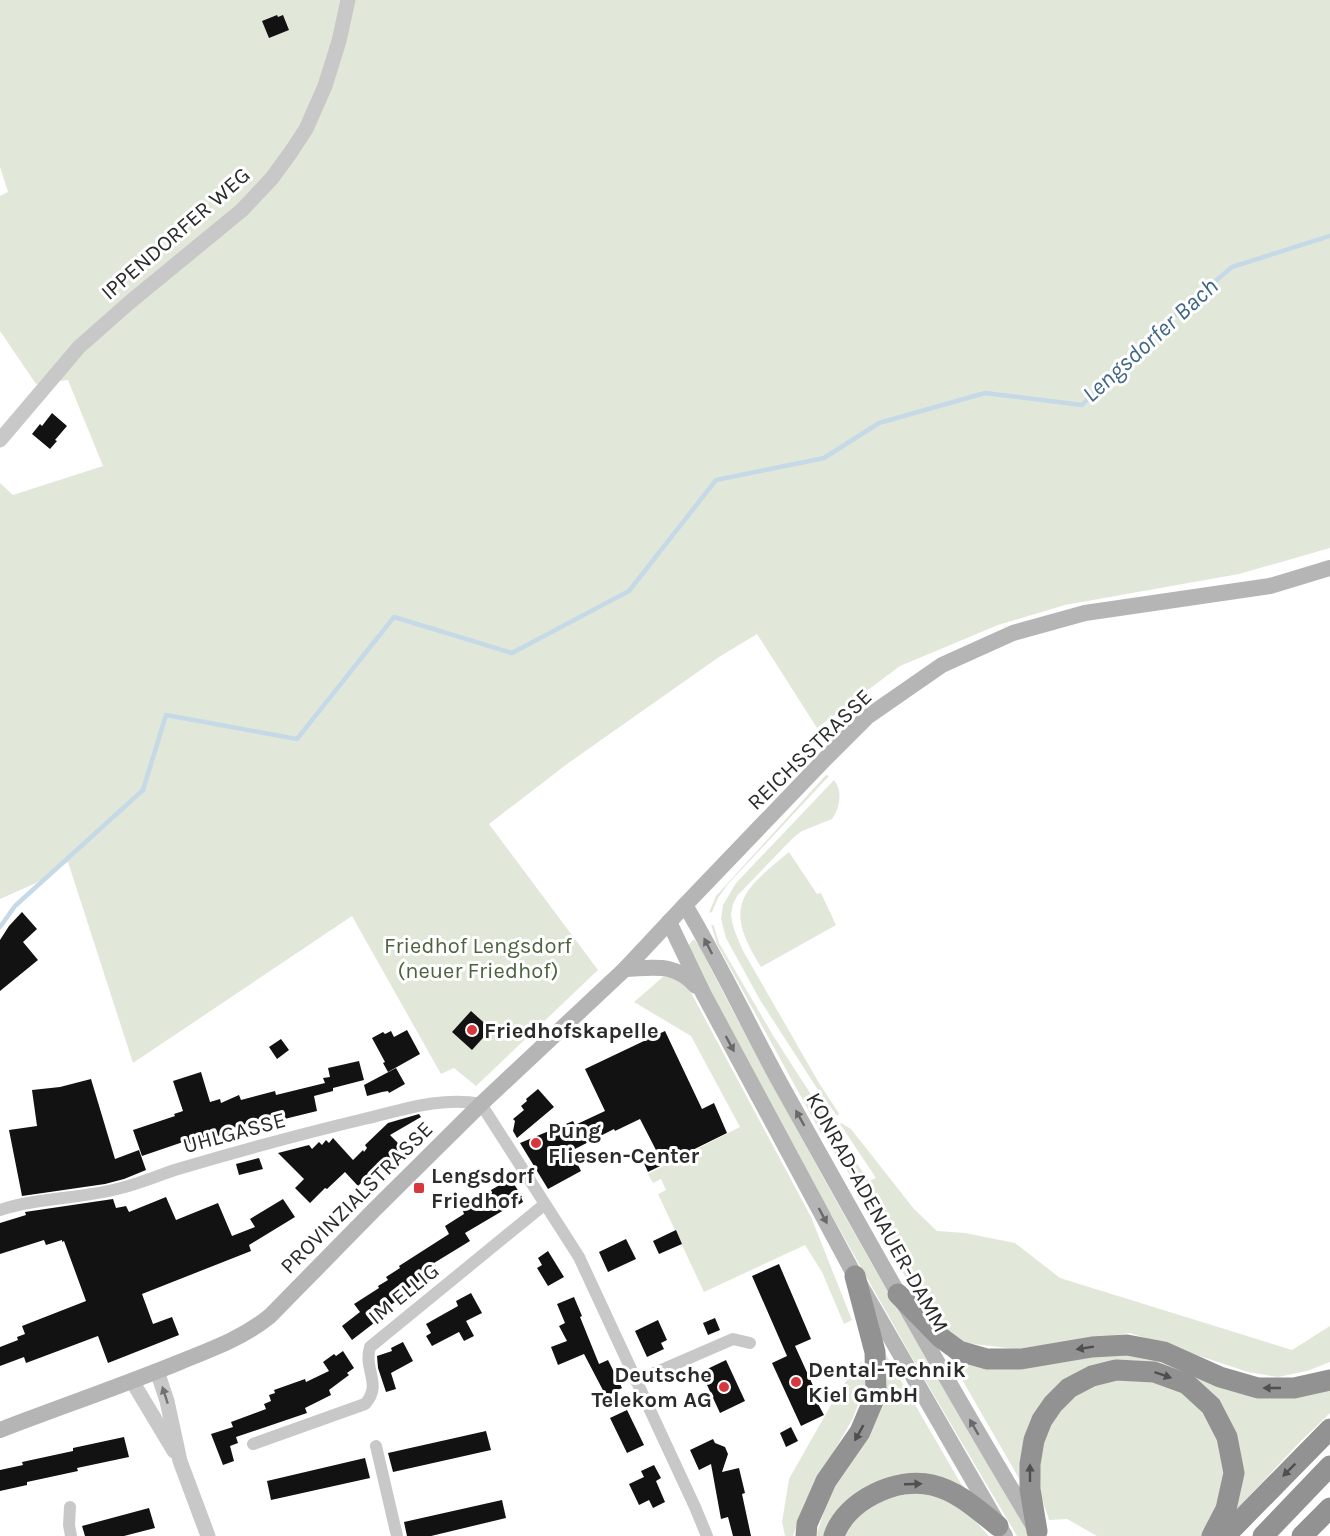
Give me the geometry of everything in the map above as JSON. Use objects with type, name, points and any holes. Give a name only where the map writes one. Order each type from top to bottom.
[{"type":"highway","points":[[806,1536],[807,1524],[826,1481],[860,1432],[876,1394],[875,1352],[855,1276]]},
{"type":"highway","points":[[898,1294],[940,1337],[959,1351],[987,1359],[1021,1359],[1092,1347],[1127,1345],[1164,1352],[1220,1377],[1258,1388],[1294,1388],[1330,1380]]},
{"type":"highway","points":[[1038,1533],[1030,1490],[1030,1464],[1034,1440],[1042,1420],[1053,1404],[1069,1388],[1092,1376],[1116,1370],[1154,1372],[1186,1384],[1211,1406],[1227,1437],[1234,1473],[1226,1509],[1212,1536]]},
{"type":"highway","points":[[1225,1536],[1330,1429]]},
{"type":"highway","points":[[1263,1536],[1330,1467]]},
{"type":"highway","points":[[834,1536],[836,1528],[848,1511],[865,1498],[883,1490],[908,1484],[932,1484],[960,1496],[1002,1531]]},
{"type":"highway","points":[[1302,1536],[1330,1508]]},
{"type":"main road","name":"REICHSSTRASSE","points":[[685,905],[867,717],[942,665],[1013,633],[1085,613],[1270,586],[1330,568]]},
{"type":"main road","name":"PROVINZIALSTRASSE","points":[[0,1430],[132,1381],[239,1338],[256,1328],[481,1104],[625,969],[685,905]]},
{"type":"main road","name":"KONRAD-ADENAUER-DAMM","points":[[685,905],[762,1050],[898,1294],[974,1428],[1038,1533]]},
{"type":"main road","points":[[669,922],[703,993],[855,1276],[1002,1531]]},
{"type":"main road","points":[[625,969],[675,970],[687,976],[703,993]]},
{"type":"street","name":"IPPENDORFER WEG","points":[[0,440],[79,347],[242,210],[272,178],[306,129],[325,86],[339,41],[348,0]]},
{"type":"street","name":"UHLGASSE","points":[[0,1210],[35,1201],[122,1188],[233,1153],[430,1103],[456,1100],[481,1104]]},
{"type":"street","points":[[481,1104],[579,1257],[695,1507],[706,1536]]},
{"type":"street","name":"IM ELLIG","points":[[253,1444],[365,1404],[374,1388],[367,1356],[370,1347],[545,1204]]},
{"type":"street","points":[[636,1380],[733,1338],[750,1343]]},
{"type":"street","points":[[157,1371],[167,1401],[180,1461],[208,1536]]},
{"type":"street","points":[[132,1381],[180,1461]]},
{"type":"street","points":[[376,1446],[397,1536]]},
{"type":"street","points":[[70,1507],[71,1536]]},
{"type":"green space","name":"Friedhof Lengsdorf (neuer Friedhof)","points":[[0,0],[1330,0],[1330,548],[1239,574],[1065,605],[998,625],[900,666],[817,728],[757,634],[719,657],[567,764],[489,824],[598,970],[476,1086],[454,1068],[441,1074],[352,916],[133,1063],[68,862],[36,883],[0,899],[0,483],[13,495],[103,466],[68,380],[36,384],[0,331],[0,196],[8,192],[0,167]]},
{"type":"green space","points":[[826,775],[829,776],[728,884],[712,912],[709,913],[716,896]]},
{"type":"green space","points":[[834,780],[839,789],[839,800],[832,819],[802,831],[794,837],[737,896],[731,914],[742,949],[838,1112],[837,1116],[760,1000],[726,938],[721,919],[723,905],[736,883]]},
{"type":"green space","points":[[789,852],[817,894],[821,893],[836,925],[761,967],[742,929],[740,915],[742,902],[759,878]]},
{"type":"green space","points":[[711,924],[714,926],[719,943],[774,1037],[869,1181],[876,1178],[841,1123],[851,1129],[914,1209],[937,1231],[965,1233],[1015,1243],[1060,1278],[1292,1350],[1330,1326],[1330,1362],[1307,1371],[1278,1377],[1248,1372],[1130,1333],[1016,1349],[966,1343],[933,1319],[903,1273],[857,1185],[821,1133],[717,944]]},
{"type":"green space","points":[[694,939],[824,1179],[952,1403],[1032,1536],[1017,1536],[919,1370],[823,1200],[687,947]]},
{"type":"green space","points":[[664,976],[675,979],[688,987],[811,1217],[852,1320],[844,1324],[822,1272],[805,1245],[704,1292],[658,1194],[666,1190],[661,1179],[653,1183],[648,1174],[740,1127],[691,1036],[634,1002]]},
{"type":"green space","points":[[945,1350],[1091,1355],[1131,1353],[1178,1366],[1330,1388],[1330,1413],[1235,1511],[1239,1453],[1169,1368],[1064,1385],[1021,1482]]},
{"type":"green space","points":[[885,1353],[964,1489],[912,1473],[868,1485],[831,1518],[826,1536],[816,1536],[829,1496]]},
{"type":"green space","points":[[861,1361],[866,1382],[853,1418],[805,1502],[793,1536],[785,1536],[782,1522],[789,1479],[839,1391]]},
{"type":"green space","points":[[1124,1377],[1171,1385],[1200,1407],[1221,1443],[1225,1485],[1205,1536],[1097,1536],[1067,1519],[1049,1520],[1041,1496],[1039,1455],[1051,1422],[1072,1398],[1096,1383]]},
{"type":"green space","points":[[920,1492],[947,1498],[964,1509],[989,1536],[843,1536],[847,1528],[876,1500]]},
{"type":"building","points":[[277,15],[278,17],[283,15],[289,30],[269,38],[262,21]]},
{"type":"building","points":[[52,413],[67,426],[50,449],[32,434]]},
{"type":"building","points":[[22,912],[37,929],[23,942],[38,960],[0,991],[0,940]]},
{"type":"building","name":"Friedhofskapelle","points":[[471,1011],[491,1029],[472,1050],[452,1032]]},
{"type":"building","points":[[407,1030],[420,1054],[388,1072],[372,1038],[383,1032],[385,1034],[391,1031],[394,1037]]},
{"type":"building","points":[[665,1031],[702,1109],[714,1103],[727,1133],[648,1172],[643,1161],[658,1154],[640,1119],[615,1131],[614,1129],[571,1151],[581,1171],[548,1189],[520,1143],[573,1121],[575,1125],[605,1111],[585,1069]]},
{"type":"building","points":[[281,1039],[289,1050],[277,1059],[269,1047]]},
{"type":"building","points":[[359,1061],[364,1080],[333,1088],[333,1091],[314,1096],[317,1111],[252,1127],[249,1123],[204,1141],[190,1144],[183,1142],[142,1156],[133,1130],[175,1116],[174,1114],[183,1111],[173,1081],[201,1072],[210,1102],[220,1099],[221,1103],[239,1095],[241,1100],[275,1091],[276,1095],[325,1083],[323,1078],[330,1077],[328,1068]]},
{"type":"building","points":[[396,1068],[405,1084],[389,1093],[388,1091],[367,1096],[364,1085]]},
{"type":"building","points":[[91,1079],[115,1159],[139,1150],[146,1170],[105,1184],[22,1196],[9,1130],[37,1126],[32,1090],[60,1087]]},
{"type":"building","points":[[538,1089],[554,1107],[517,1138],[513,1131],[515,1121],[513,1119],[524,1110],[521,1106],[527,1101],[526,1099]]},
{"type":"building","points":[[419,1114],[421,1117],[390,1135],[402,1147],[358,1186],[345,1172],[310,1203],[295,1188],[304,1179],[278,1153],[309,1145],[312,1149],[319,1142],[322,1145],[326,1140],[329,1143],[333,1138],[353,1160],[363,1150],[364,1152],[367,1148],[365,1145],[388,1123]]},
{"type":"building","points":[[259,1158],[263,1169],[239,1175],[236,1164]]},
{"type":"building","points":[[509,1176],[523,1202],[513,1208],[511,1206],[465,1233],[470,1241],[434,1263],[436,1267],[426,1273],[427,1276],[398,1296],[400,1299],[384,1309],[387,1313],[352,1340],[342,1326],[360,1312],[354,1304],[379,1288],[378,1286],[388,1280],[386,1277],[400,1268],[399,1266],[449,1234],[445,1226],[464,1214],[463,1211],[492,1193],[491,1190],[498,1186],[496,1184]]},
{"type":"building","points":[[166,1197],[176,1220],[218,1203],[232,1236],[255,1227],[250,1219],[283,1199],[295,1217],[249,1245],[251,1251],[142,1294],[153,1324],[172,1317],[179,1335],[108,1363],[98,1336],[26,1363],[24,1357],[0,1366],[0,1347],[18,1340],[17,1337],[25,1334],[22,1326],[86,1301],[64,1241],[46,1245],[44,1240],[0,1254],[0,1223],[26,1215],[25,1212],[113,1199],[116,1208],[126,1206],[129,1212]]},
{"type":"building","points":[[676,1230],[682,1244],[659,1254],[653,1241]]},
{"type":"building","points":[[626,1239],[636,1259],[608,1272],[599,1252]]},
{"type":"building","points":[[548,1251],[564,1277],[548,1286],[537,1268],[542,1265],[538,1258]]},
{"type":"building","points":[[779,1264],[811,1339],[795,1346],[824,1415],[801,1426],[772,1363],[787,1356],[752,1276]]},
{"type":"building","points":[[471,1293],[482,1313],[466,1321],[474,1336],[464,1341],[459,1332],[432,1346],[426,1336],[431,1333],[426,1324],[458,1306],[456,1301]]},
{"type":"building","points":[[574,1297],[599,1364],[608,1360],[622,1388],[606,1396],[584,1354],[558,1365],[551,1347],[567,1341],[559,1326],[565,1323],[557,1304]]},
{"type":"building","points":[[715,1318],[720,1330],[708,1335],[703,1323]]},
{"type":"building","points":[[658,1320],[667,1340],[661,1343],[664,1349],[647,1357],[635,1331]]},
{"type":"building","points":[[403,1342],[413,1361],[391,1373],[396,1389],[386,1392],[378,1368],[377,1356],[392,1351],[391,1348]]},
{"type":"building","points":[[343,1351],[354,1368],[347,1373],[349,1375],[329,1390],[331,1395],[305,1408],[307,1413],[236,1437],[238,1443],[230,1446],[234,1461],[223,1465],[211,1434],[233,1427],[231,1422],[266,1409],[264,1404],[271,1401],[269,1395],[275,1393],[274,1390],[305,1379],[306,1382],[329,1371],[323,1362]]},
{"type":"building","name":"Deutsche Telekom AG","points":[[726,1360],[745,1401],[720,1413],[701,1372]]},
{"type":"building","points":[[627,1410],[644,1445],[627,1453],[610,1418]]},
{"type":"building","points":[[791,1427],[798,1441],[786,1447],[780,1433]]},
{"type":"building","points":[[486,1431],[491,1450],[393,1472],[388,1453]]},
{"type":"building","points":[[124,1437],[129,1457],[77,1468],[78,1471],[27,1482],[27,1485],[0,1491],[0,1470],[23,1465],[22,1462],[73,1451],[73,1448]]},
{"type":"building","points":[[713,1439],[715,1443],[725,1447],[728,1454],[722,1472],[739,1468],[751,1536],[733,1536],[728,1517],[721,1519],[711,1464],[699,1470],[690,1450]]},
{"type":"building","points":[[365,1458],[370,1478],[271,1500],[267,1481]]},
{"type":"building","points":[[654,1465],[661,1478],[656,1481],[665,1502],[653,1508],[649,1500],[639,1505],[629,1484],[644,1477],[641,1471]]},
{"type":"building","points":[[502,1500],[506,1518],[431,1536],[407,1536],[404,1522]]},
{"type":"building","points":[[149,1508],[155,1528],[124,1536],[85,1536],[82,1526]]},
{"type":"waterway","name":"Lengsdorfer Bach","points":[[0,927],[15,906],[143,790],[166,715],[297,739],[394,617],[512,653],[629,591],[716,480],[824,458],[879,423],[985,393],[1082,405],[1146,340],[1232,267],[1330,236]]},
{"type":"place","name":"Friedhofskapelle","points":[[472,1030]]},
{"type":"place","name":"Pung Fliesen-Center","points":[[536,1143]]},
{"type":"place","name":"Lengsdorf Friedhof","points":[[419,1188]]},
{"type":"place","name":"Dental-Technik Kiel GmbH","points":[[796,1382]]},
{"type":"place","name":"Deutsche Telekom AG","points":[[724,1387]]}]
